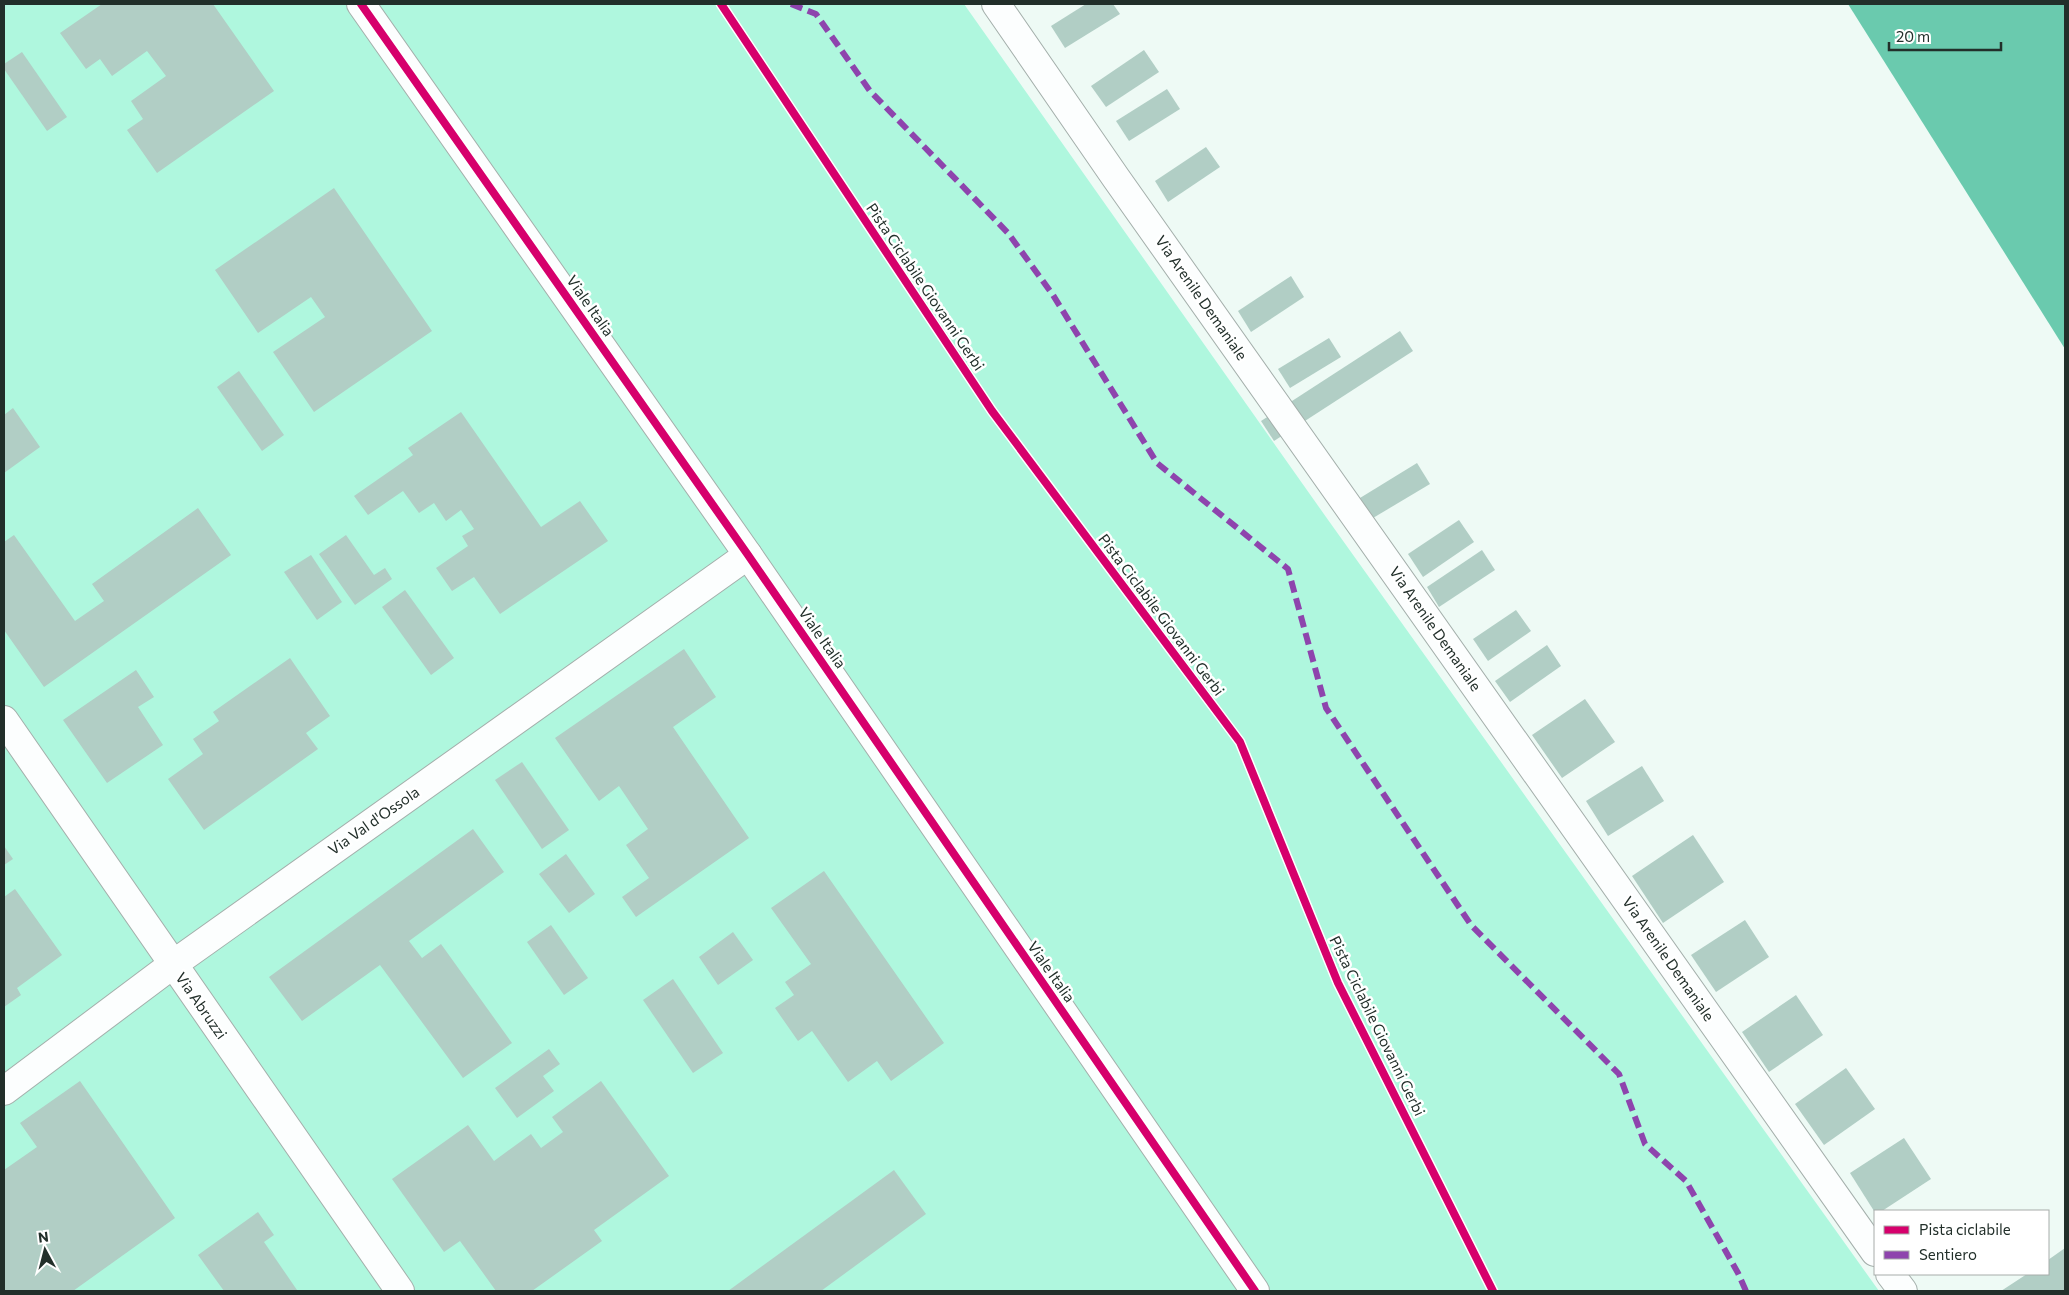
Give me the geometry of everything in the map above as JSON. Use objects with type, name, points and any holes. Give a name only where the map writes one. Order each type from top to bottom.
[{"type":"street","name":"Viale Italia","points":[[362,4],[748,555],[1255,1291]]},
{"type":"street","name":"Via Arenile Demaniale","points":[[996,4],[1874,1251]]},
{"type":"street","name":"Via Val d'Ossola","points":[[4,1091],[172,965],[748,555]]},
{"type":"street","name":"Via Abruzzi","points":[[4,720],[172,965],[400,1291]]},
{"type":"street","points":[[1891,1275],[1903,1291]]},
{"type":"shaded area","points":[[4,4],[964,4],[1326,517],[1879,1291],[4,1291]]},
{"type":"shaded area","points":[[1848,4],[2065,4],[2065,349]]},
{"type":"building","points":[[102,4],[213,4],[274,91],[157,173],[127,130],[143,119],[131,101],[166,76],[147,51],[112,76],[100,59],[86,69],[60,33]]},
{"type":"building","points":[[1086,4],[1113,4],[1120,14],[1065,48],[1051,26]]},
{"type":"building","points":[[1144,50],[1159,72],[1106,107],[1091,86]]},
{"type":"building","points":[[22,52],[67,117],[47,131],[4,69],[4,64]]},
{"type":"building","points":[[1167,89],[1180,109],[1129,141],[1116,121]]},
{"type":"building","points":[[1206,147],[1220,167],[1168,202],[1155,181]]},
{"type":"building","points":[[334,188],[432,331],[314,412],[273,352],[325,317],[311,297],[258,333],[215,270]]},
{"type":"building","points":[[1291,276],[1304,297],[1251,332],[1238,311]]},
{"type":"building","points":[[1400,331],[1413,351],[1274,441],[1261,421]]},
{"type":"building","points":[[1329,338],[1341,357],[1290,388],[1278,369]]},
{"type":"building","points":[[239,371],[284,435],[262,451],[217,387]]},
{"type":"building","points":[[13,408],[40,447],[4,473],[4,415]]},
{"type":"building","points":[[461,412],[541,527],[580,501],[608,541],[500,614],[474,577],[452,591],[436,568],[468,546],[462,536],[474,529],[461,510],[446,521],[434,503],[419,513],[403,491],[368,515],[354,496],[413,455],[408,448]]},
{"type":"building","points":[[1417,463],[1430,484],[1373,518],[1360,498]]},
{"type":"building","points":[[198,508],[231,555],[44,687],[4,630],[4,542],[14,535],[75,621],[104,601],[92,584]]},
{"type":"building","points":[[1459,520],[1474,542],[1423,577],[1408,554]]},
{"type":"building","points":[[346,535],[374,575],[385,568],[392,579],[355,605],[319,554]]},
{"type":"building","points":[[1482,550],[1495,570],[1439,607],[1427,587]]},
{"type":"building","points":[[311,555],[342,602],[317,620],[284,572]]},
{"type":"building","points":[[405,590],[454,658],[431,675],[382,607]]},
{"type":"building","points":[[1516,610],[1531,631],[1488,661],[1473,639]]},
{"type":"building","points":[[1547,645],[1561,666],[1510,702],[1495,681]]},
{"type":"building","points":[[684,649],[716,697],[673,727],[749,838],[636,917],[622,897],[649,878],[626,845],[648,829],[619,786],[599,801],[555,738]]},
{"type":"building","points":[[290,658],[330,716],[306,733],[318,749],[204,830],[168,779],[203,754],[193,739],[219,721],[213,712]]},
{"type":"building","points":[[136,670],[154,697],[138,707],[163,745],[107,783],[63,720]]},
{"type":"building","points":[[1585,699],[1615,742],[1562,778],[1532,735]]},
{"type":"building","points":[[522,762],[569,830],[542,849],[495,780]]},
{"type":"building","points":[[1642,766],[1664,801],[1608,836],[1586,801]]},
{"type":"building","points":[[473,829],[504,872],[409,941],[422,958],[441,944],[512,1043],[463,1078],[380,965],[302,1021],[269,977]]},
{"type":"building","points":[[1693,835],[1724,882],[1663,923],[1632,876]]},
{"type":"building","points":[[4,846],[13,859],[4,865]]},
{"type":"building","points":[[566,854],[595,894],[569,913],[539,874]]},
{"type":"building","points":[[824,871],[944,1043],[891,1081],[877,1061],[848,1082],[812,1031],[798,1041],[775,1008],[794,995],[785,982],[811,964],[771,908]]},
{"type":"building","points":[[15,889],[62,955],[17,988],[21,995],[4,1007],[4,897]]},
{"type":"building","points":[[1745,920],[1769,957],[1716,992],[1691,955]]},
{"type":"building","points":[[551,925],[588,978],[564,995],[527,942]]},
{"type":"building","points":[[733,932],[753,960],[718,985],[699,957]]},
{"type":"building","points":[[673,979],[723,1053],[693,1073],[643,1000]]},
{"type":"building","points":[[1796,995],[1823,1035],[1769,1072],[1742,1032]]},
{"type":"building","points":[[549,1049],[560,1064],[543,1076],[554,1091],[517,1118],[495,1088]]},
{"type":"building","points":[[1846,1068],[1875,1109],[1824,1145],[1795,1104]]},
{"type":"building","points":[[80,1081],[175,1218],[73,1291],[4,1291],[4,1170],[37,1147],[20,1123]]},
{"type":"building","points":[[601,1081],[669,1176],[594,1230],[602,1241],[532,1291],[496,1291],[460,1241],[444,1252],[392,1179],[468,1125],[494,1161],[531,1134],[541,1148],[563,1132],[552,1117]]},
{"type":"building","points":[[1904,1138],[1931,1179],[1884,1210],[1874,1211],[1850,1173]]},
{"type":"building","points":[[894,1170],[926,1214],[821,1291],[728,1291]]},
{"type":"building","points":[[258,1212],[274,1235],[264,1242],[297,1290],[295,1291],[224,1291],[198,1255]]},
{"type":"building","points":[[2065,1248],[2065,1291],[2001,1291],[2025,1275],[2049,1275],[2049,1259]]},
{"type":"marked path","points":[[791,4],[816,14],[870,91],[1008,233],[1053,295],[1157,463],[1288,569],[1326,708],[1471,925],[1619,1074],[1645,1144],[1686,1181],[1738,1273],[1746,1291]]},
{"type":"cycle path","points":[[361,4],[748,555],[1255,1291]]},
{"type":"cycle path","name":"Pista Ciclabile Giovanni Gerbi","points":[[721,4],[992,411],[1240,742],[1338,983],[1493,1291]]}]
